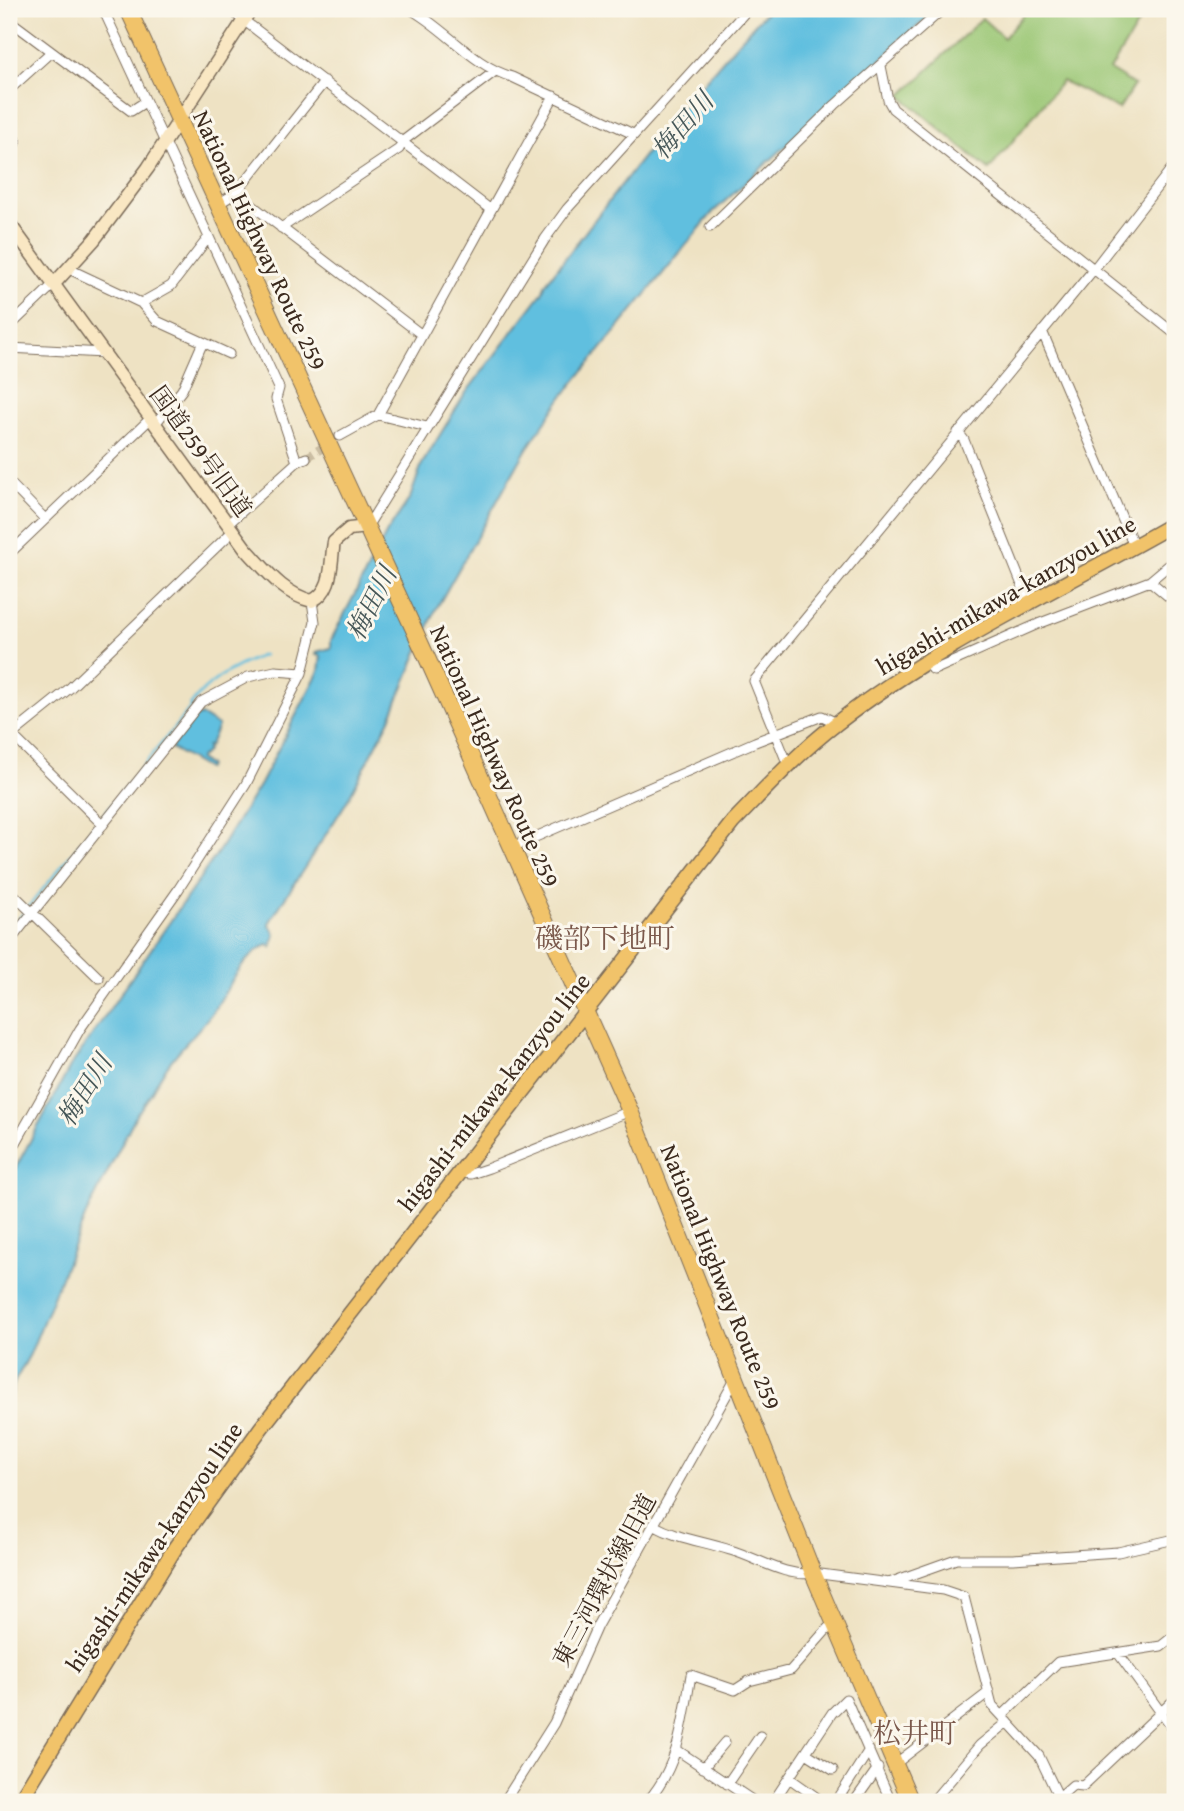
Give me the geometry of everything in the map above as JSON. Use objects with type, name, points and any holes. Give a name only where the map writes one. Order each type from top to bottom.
[{"type":"highway","name":"National Highway Route 259","points":[[128,9],[428,660],[630,1111],[813,1573],[838,1625],[911,1802]]},
{"type":"main road","name":"higashi-mikawa-kanzyou line","points":[[19,1802],[175,1548],[261,1428],[733,822],[788,765],[837,723],[925,663],[1175,523]]},
{"type":"street","points":[[100,822],[10,734],[70,688],[302,460],[276,399],[279,388],[103,9]]},
{"type":"street","points":[[229,9],[247,14],[325,81],[491,210]]},
{"type":"street","points":[[410,9],[427,18],[494,72],[554,96],[634,134]]},
{"type":"street","points":[[9,1155],[80,1029],[178,890],[246,785],[302,673],[315,622],[312,601],[324,595],[329,583],[334,542],[349,528],[367,527],[544,239],[634,134],[748,9]]},
{"type":"street","points":[[710,227],[835,105],[943,9]]},
{"type":"street","points":[[9,327],[69,269],[148,168],[247,14]]},
{"type":"street","points":[[9,20],[131,111],[145,102]]},
{"type":"street","points":[[9,90],[51,52]]},
{"type":"street","points":[[881,66],[888,100],[893,109],[1175,334]]},
{"type":"street","points":[[281,228],[386,158],[403,141],[494,72]]},
{"type":"street","points":[[218,204],[236,193],[325,81]]},
{"type":"street","points":[[340,436],[378,415],[554,96]]},
{"type":"street","points":[[9,154],[16,141]]},
{"type":"street","points":[[788,765],[754,681],[1094,269],[1175,164]]},
{"type":"street","points":[[236,193],[422,335]]},
{"type":"street","name":"国道259号旧道","points":[[9,223],[230,528],[283,588],[299,598],[312,601]]},
{"type":"street","points":[[141,303],[171,286],[208,238]]},
{"type":"street","points":[[69,269],[141,303],[157,321],[229,354]]},
{"type":"street","points":[[253,335],[274,327]]},
{"type":"street","points":[[1042,331],[1135,547]]},
{"type":"street","points":[[9,554],[183,390],[203,342]]},
{"type":"street","points":[[9,348],[104,353]]},
{"type":"street","points":[[378,415],[427,427]]},
{"type":"street","points":[[958,432],[964,440],[1030,605]]},
{"type":"street","points":[[9,482],[45,519]]},
{"type":"street","points":[[925,663],[934,670],[1038,624],[1150,580],[1175,560]]},
{"type":"street","points":[[1150,580],[1175,601]]},
{"type":"street","points":[[9,942],[28,910],[201,702],[248,677],[275,671],[302,673]]},
{"type":"street","points":[[510,848],[822,716],[837,723]]},
{"type":"street","points":[[9,890],[99,978]]},
{"type":"street","points":[[461,1173],[471,1174],[489,1168],[630,1111]]},
{"type":"street","name":"東三河環状線旧道","points":[[504,1802],[554,1723],[597,1626],[737,1376]]},
{"type":"street","points":[[653,1525],[675,1537],[731,1550],[778,1568],[805,1574],[943,1590],[964,1597],[992,1705],[1039,1756],[1059,1800],[1073,1785],[1083,1786],[1175,1699]]},
{"type":"street","points":[[887,1584],[956,1559],[1013,1559],[1118,1552],[1175,1539]]},
{"type":"street","points":[[647,1802],[662,1785],[677,1750],[691,1675],[735,1690],[749,1681],[787,1673],[828,1628],[838,1625]]},
{"type":"street","points":[[932,1802],[1059,1662],[1161,1646],[1175,1634]]},
{"type":"street","points":[[1118,1653],[1175,1732]]},
{"type":"street","points":[[895,1763],[989,1692]]},
{"type":"street","points":[[773,1802],[832,1713],[846,1699],[891,1802]]},
{"type":"street","points":[[727,1784],[760,1736]]},
{"type":"street","points":[[703,1768],[725,1742]]},
{"type":"street","points":[[677,1750],[755,1802]]},
{"type":"street","points":[[836,1802],[869,1751]]},
{"type":"street","points":[[806,1753],[833,1770]]},
{"type":"street","points":[[854,1802],[878,1768]]},
{"type":"street","points":[[789,1778],[816,1797]]},
{"type":"green space","points":[[1028,9],[1147,9],[1110,70],[1134,85],[1119,109],[1062,81],[989,170],[901,96],[982,18],[1004,38]]},
{"type":"water","name":"梅田川","points":[[769,9],[937,9],[713,212],[562,397],[526,450],[435,611],[390,719],[346,803],[269,923],[275,934],[271,947],[268,944],[258,950],[242,966],[211,1014],[171,1061],[137,1113],[86,1215],[30,1354],[15,1381],[9,1402],[9,1180],[70,1067],[220,849],[260,784],[319,671],[321,656],[316,655],[316,652],[331,648],[331,640],[387,532],[410,498],[422,464],[465,394],[654,143]]},
{"type":"water","points":[[201,715],[218,726],[207,751],[199,759],[209,766],[207,769],[171,748],[194,718]]},
{"type":"waterway","points":[[190,706],[222,675],[263,655]]},
{"type":"waterway","points":[[9,931],[191,707]]},
{"type":"tunnel","points":[[306,458],[330,443]]},
{"type":"district","name":"磯部下地町","points":[[605,937]]},
{"type":"district","name":"松井町","points":[[915,1732]]}]
